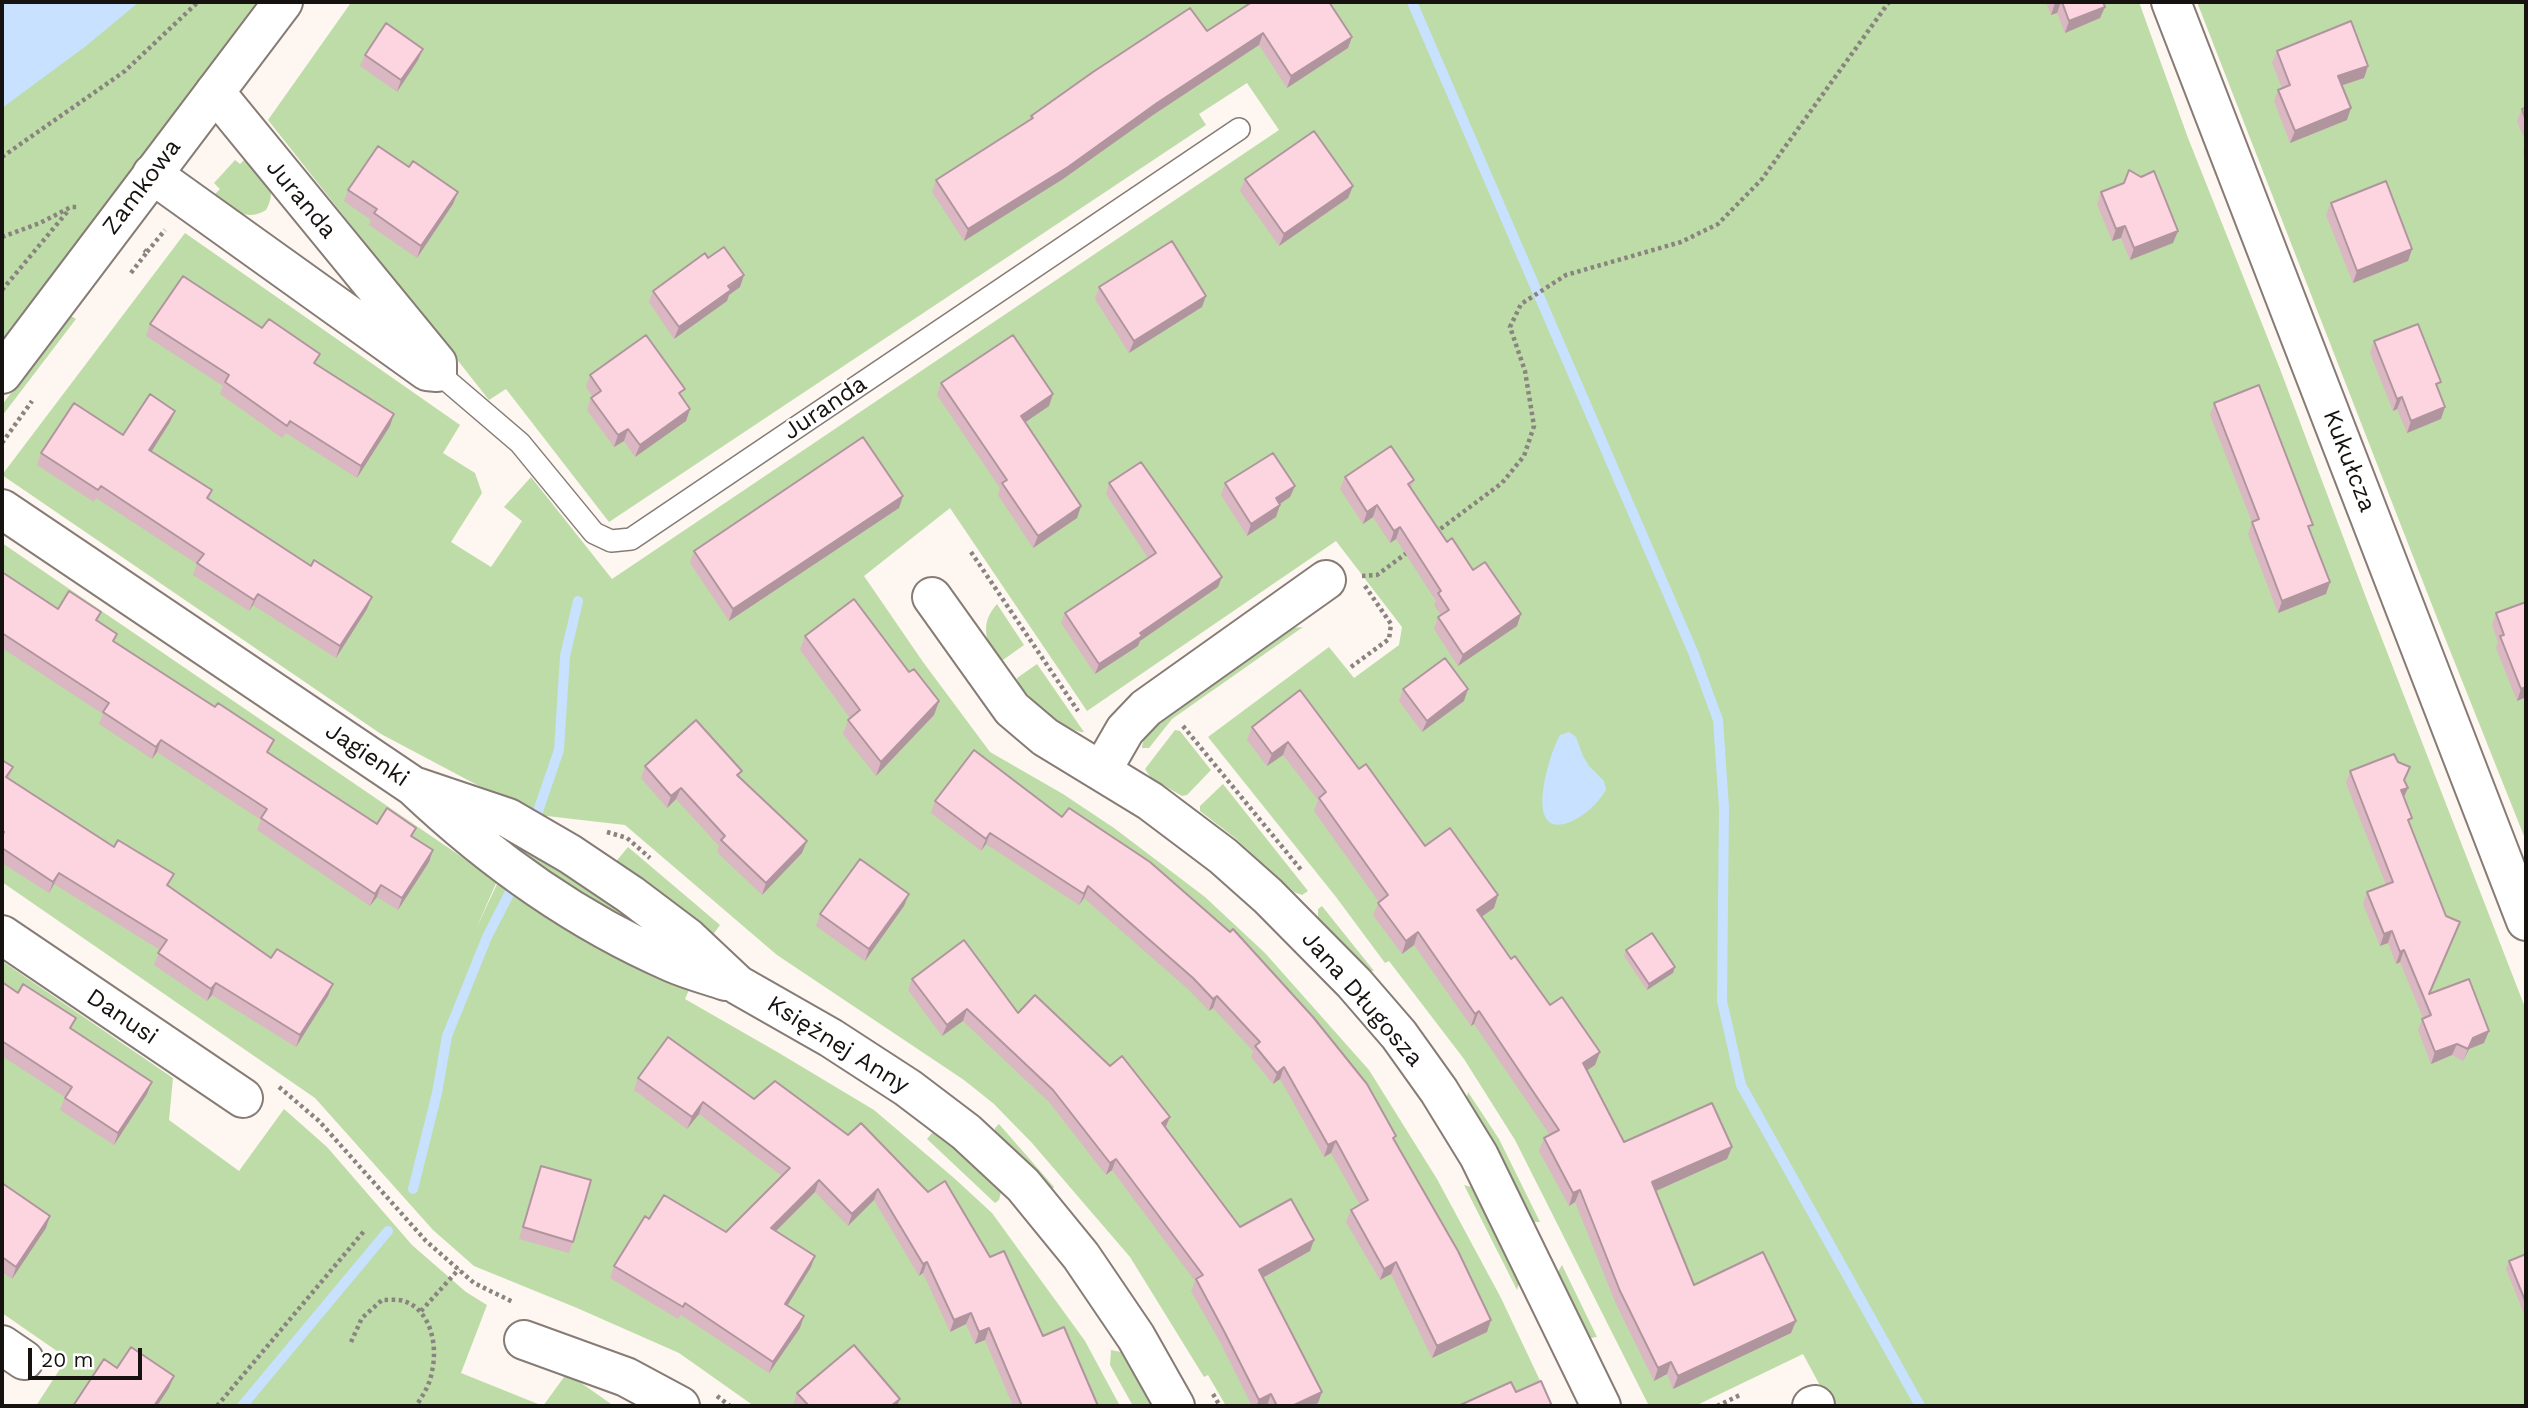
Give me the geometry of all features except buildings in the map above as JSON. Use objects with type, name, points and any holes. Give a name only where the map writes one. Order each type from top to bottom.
[{"type":"street","name":"Zamkowa","points":[[2,374],[283,2]]},
{"type":"street","name":"Kukułcza","points":[[2171,2],[2526,921]]},
{"type":"street","name":"Juranda","points":[[152,174],[427,371],[437,372],[437,363],[215,92]]},
{"type":"street","name":"Jagienki","points":[[2,509],[413,786],[467,835],[548,895],[612,934],[673,963],[738,985]]},
{"type":"street","points":[[1102,771],[1125,730],[1146,708],[1342,578]]},
{"type":"street","name":"Jana Długosza","points":[[932,597],[1012,709],[1045,737],[1150,801],[1223,856],[1268,896],[1354,983],[1399,1035],[1439,1091],[1479,1156],[1601,1406]]},
{"type":"street","name":"Danusi","points":[[2,935],[256,1089]]},
{"type":"street","name":"Księżnej Anny","points":[[738,985],[831,1038],[908,1088],[966,1132],[1023,1185],[1081,1256],[1136,1337],[1175,1406]]},
{"type":"street","points":[[521,1322],[626,1377],[697,1400]]},
{"type":"lane","name":"Juranda","points":[[437,372],[520,443],[594,533],[611,541],[631,539],[1239,130]]},
{"type":"path","points":[[2,157],[125,71],[198,2]]},
{"type":"path","points":[[1427,539],[1502,483],[1524,456],[1534,426],[1525,371],[1510,327],[1521,303],[1566,275],[1681,242],[1718,224],[1762,179],[1889,2]]},
{"type":"path","points":[[2,237],[71,208],[84,207],[112,227]]},
{"type":"path","points":[[2,290],[71,208]]},
{"type":"path","points":[[1342,578],[1377,575],[1417,546]]},
{"type":"path","points":[[256,1089],[319,1121],[426,1241],[521,1322]]},
{"type":"path","points":[[217,1406],[365,1230]]},
{"type":"path","points":[[421,1311],[459,1269]]},
{"type":"path","points":[[351,1342],[362,1318],[382,1300],[403,1301],[421,1311],[430,1329],[434,1349],[433,1370],[427,1390],[416,1406]]},
{"type":"path","points":[[1717,1406],[1742,1394]]},
{"type":"path","points":[[697,1400],[730,1406]]},
{"type":"green space","points":[[2,2],[260,2],[2,339]]},
{"type":"green space","points":[[348,2],[2139,2],[2188,138],[2280,369],[2526,1010],[2526,1406],[1831,1406],[1803,1354],[1695,1406],[1649,1406],[1515,1140],[1464,1059],[1389,961],[1385,963],[1336,897],[1208,737],[1329,647],[1354,678],[1399,645],[1402,627],[1336,541],[1087,711],[950,508],[864,576],[990,752],[1063,794],[1114,828],[1205,897],[1265,953],[1369,1070],[1437,1179],[1501,1298],[1552,1406],[1226,1406],[1208,1375],[1204,1377],[1130,1257],[1032,1143],[994,1104],[964,1080],[777,955],[625,825],[547,816],[545,821],[381,734],[2,475],[185,233],[460,425],[443,453],[475,473],[482,493],[451,542],[491,567],[522,521],[504,507],[531,477],[612,579],[1279,130],[1247,83],[1199,114],[1206,125],[609,522],[506,389],[489,400],[268,120],[350,4]]},
{"type":"green space","points":[[2197,2],[2526,2],[2526,841],[2439,623]]},
{"type":"green space","points":[[246,158],[270,188],[270,202],[266,210],[258,214],[239,212],[215,194],[220,189],[214,183],[235,160],[240,164]]},
{"type":"green space","points":[[67,317],[76,319],[2,416],[2,405]]},
{"type":"green space","points":[[2,543],[497,881],[476,929],[498,882],[592,939],[689,990],[685,999],[874,1110],[992,1213],[1085,1341],[1120,1406],[754,1406],[679,1353],[474,1266],[433,1230],[315,1098],[2,882]]},
{"type":"green space","points":[[997,604],[1024,645],[1003,660],[997,660],[986,631],[988,618]]},
{"type":"green space","points":[[1303,627],[1172,719],[1149,748],[1142,748],[1147,734],[1166,715],[1290,628]]},
{"type":"green space","points":[[1037,664],[1084,732],[1057,720],[1020,685],[1017,678]]},
{"type":"green space","points":[[1175,730],[1180,731],[1211,770],[1187,795],[1182,796],[1151,778],[1145,769]]},
{"type":"green space","points":[[1223,784],[1308,891],[1302,895],[1294,892],[1235,838],[1200,811],[1200,806]]},
{"type":"green space","points":[[482,819],[505,828],[686,957],[497,848]]},
{"type":"green space","points":[[628,847],[720,925],[712,936],[614,864]]},
{"type":"green space","points":[[1322,906],[1374,971],[1369,971],[1318,917],[1318,909]]},
{"type":"green space","points":[[2,961],[173,1078],[169,1120],[239,1171],[284,1109],[327,1147],[412,1245],[466,1292],[487,1305],[461,1373],[543,1406],[36,1406],[67,1358],[2,1313]]},
{"type":"green space","points":[[1468,1092],[1499,1139],[1540,1222],[1533,1222],[1493,1143],[1466,1101]]},
{"type":"green space","points":[[999,1124],[1054,1187],[1051,1190],[995,1136],[995,1128]]},
{"type":"green space","points":[[932,1133],[942,1135],[1001,1192],[999,1200],[995,1203],[927,1139]]},
{"type":"green space","points":[[1464,1185],[1471,1187],[1519,1283],[1517,1290]]},
{"type":"green space","points":[[1562,1265],[1597,1337],[1590,1338],[1558,1272]]},
{"type":"green space","points":[[1111,1350],[1121,1352],[1151,1402],[1149,1406],[1133,1406],[1110,1365]]},
{"type":"green space","points":[[567,1373],[614,1406],[543,1406]]},
{"type":"water","points":[[2,2],[139,2],[86,46],[2,108]]},
{"type":"water","points":[[1569,732],[1576,737],[1583,756],[1604,781],[1606,790],[1581,816],[1570,822],[1555,824],[1547,819],[1543,808],[1543,793],[1555,745],[1560,735]]},
{"type":"waterway","points":[[1412,2],[1693,652],[1718,720],[1724,808],[1722,1001],[1741,1085],[1920,1406]]},
{"type":"waterway","points":[[537,814],[559,750],[565,656],[578,601]]},
{"type":"waterway","points":[[413,1189],[437,1093],[447,1036],[487,937],[510,892]]},
{"type":"waterway","points":[[242,1406],[388,1231]]}]
